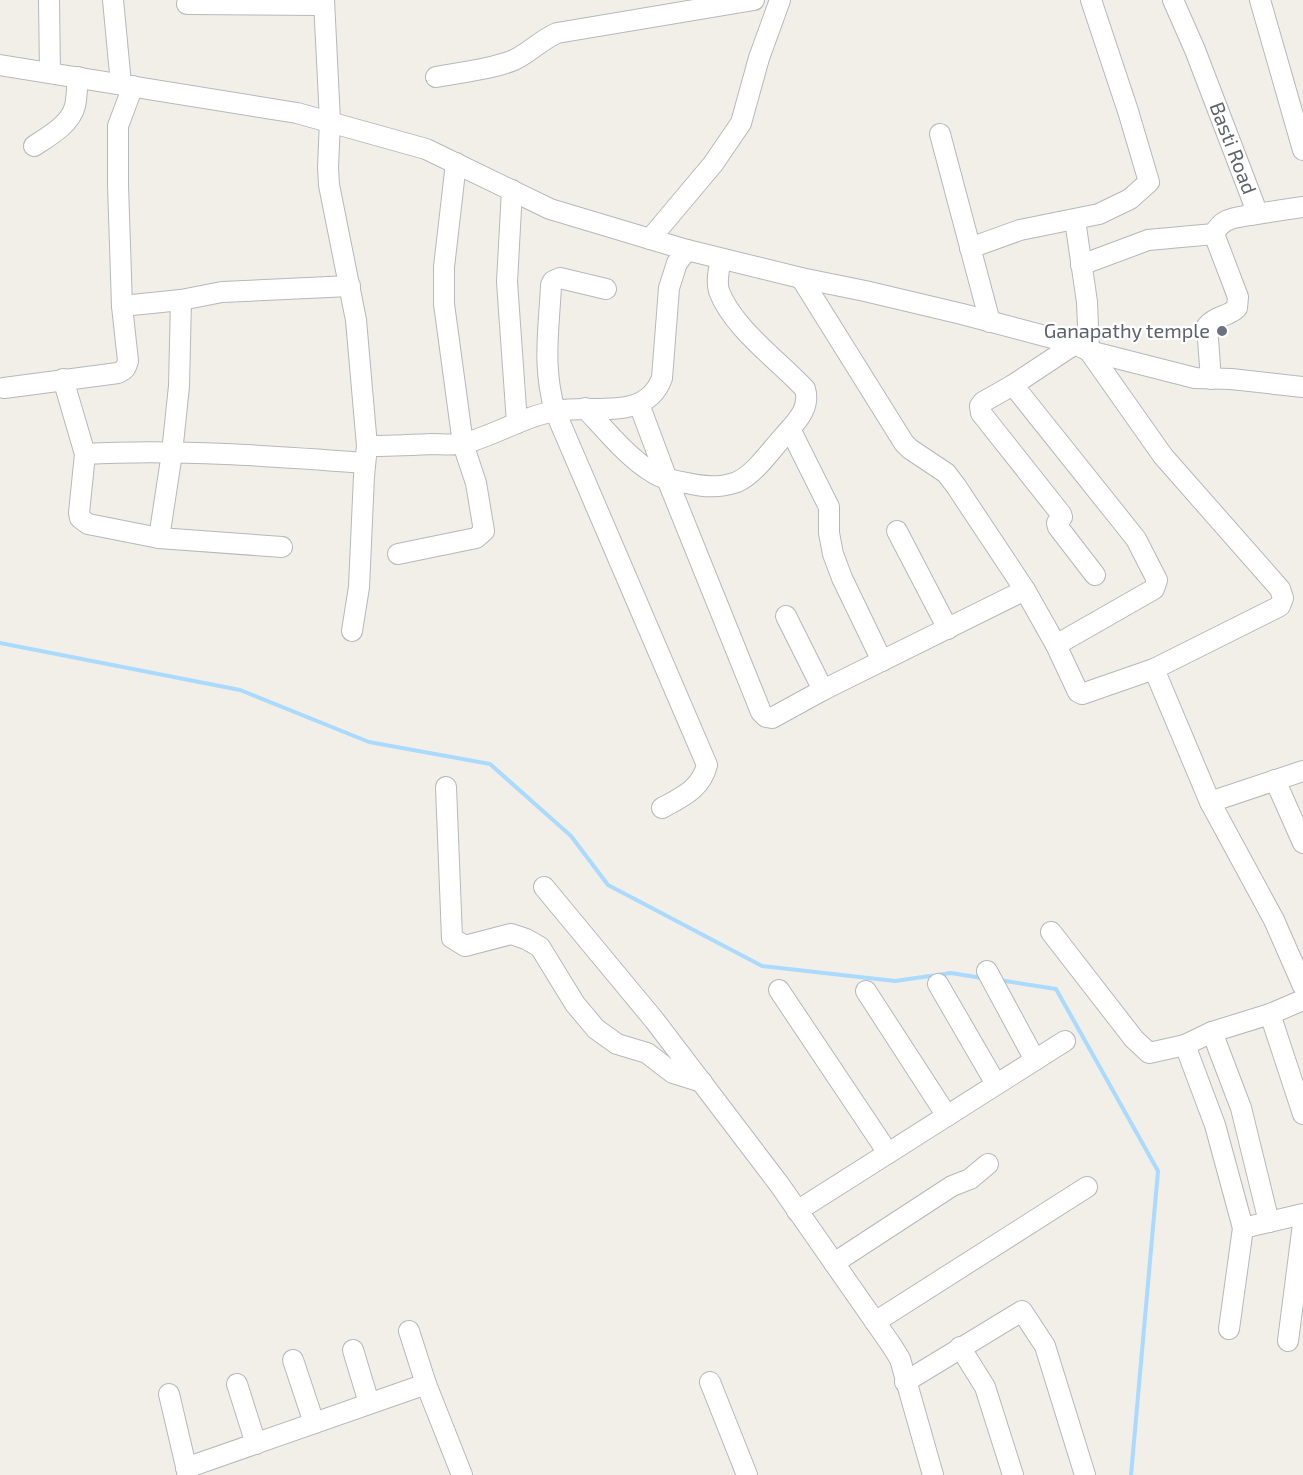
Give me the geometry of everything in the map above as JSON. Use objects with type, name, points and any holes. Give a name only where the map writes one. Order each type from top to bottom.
[{"type":"street","points":[[49,0],[50,72]]},
{"type":"street","points":[[4,388],[123,371],[128,361],[122,306],[117,185],[118,126],[127,85],[113,0]]},
{"type":"street","points":[[436,77],[503,64],[516,59],[557,33],[754,0]]},
{"type":"street","points":[[970,248],[1020,230],[1099,214],[1130,199],[1149,182],[1091,0]]},
{"type":"street","name":"Basti Road","points":[[1173,0],[1195,50],[1254,204],[1250,215],[1228,219],[1219,225],[1214,234]]},
{"type":"street","points":[[1260,0],[1303,150]]},
{"type":"street","points":[[187,4],[324,2],[330,121],[329,185],[356,320],[366,454],[361,556],[352,631]]},
{"type":"street","points":[[650,239],[713,164],[741,123],[774,6]]},
{"type":"street","points":[[0,65],[297,113],[330,121],[426,149],[550,209],[687,250],[990,322],[1195,378],[1301,393]]},
{"type":"street","points":[[34,146],[62,127],[68,120],[75,108],[78,77]]},
{"type":"street","points":[[940,134],[990,322]]},
{"type":"street","points":[[398,554],[476,538],[484,531],[476,483],[463,444],[443,289],[456,164]]},
{"type":"street","points":[[512,190],[507,282],[517,423]]},
{"type":"street","points":[[1250,215],[1303,207]]},
{"type":"street","points":[[801,278],[901,438],[910,449],[946,474],[1025,591],[1056,645],[1076,690],[1082,694],[1154,669],[1280,606],[1283,598],[1281,590],[1163,456],[1082,347],[1087,302],[1075,220]]},
{"type":"street","points":[[1081,265],[1148,240],[1214,234],[1238,297],[1238,308],[1233,313],[1216,317],[1207,326],[1210,379]]},
{"type":"street","points":[[85,454],[124,452],[286,457],[366,454],[463,444],[555,411],[632,407],[648,400],[659,388],[662,378],[669,288],[677,263],[687,250]]},
{"type":"street","points":[[585,408],[640,464],[667,479],[705,488],[737,482],[750,473],[790,429],[806,408],[808,398],[805,390],[753,339],[727,307],[719,290],[721,259]]},
{"type":"street","points":[[606,289],[560,278],[553,281],[546,358],[549,388],[555,411],[707,765],[704,777],[697,786],[687,795],[662,808]]},
{"type":"street","points":[[122,306],[180,300],[222,292],[350,286]]},
{"type":"street","points":[[159,538],[179,387],[180,300]]},
{"type":"street","points":[[1082,347],[983,402],[980,406],[981,413],[1061,514],[1062,517],[1057,523],[1058,527],[1095,575]]},
{"type":"street","points":[[63,379],[85,454],[79,513],[83,521],[88,524],[159,538],[282,547]]},
{"type":"street","points":[[1012,386],[1136,539],[1157,580],[1154,589],[1056,645]]},
{"type":"street","points":[[639,404],[761,712],[766,717],[772,718],[823,690],[1025,591]]},
{"type":"street","points":[[790,429],[829,507],[829,533],[833,554],[842,578],[882,661]]},
{"type":"street","points":[[897,531],[948,629]]},
{"type":"street","points":[[786,616],[823,690]]},
{"type":"street","points":[[1154,669],[1210,802],[1274,920],[1296,953],[1303,986]]},
{"type":"street","points":[[1210,802],[1303,771]]},
{"type":"street","points":[[1275,780],[1303,843]]},
{"type":"street","points":[[446,787],[452,938],[465,945],[511,934],[540,947],[575,1004],[597,1029],[617,1044],[647,1053],[673,1073],[702,1082]]},
{"type":"street","points":[[544,887],[655,1021],[702,1082],[797,1211],[900,1359],[933,1475]]},
{"type":"street","points":[[1051,932],[1134,1039],[1149,1053],[1185,1045],[1212,1032],[1270,1014],[1303,1000]]},
{"type":"street","points":[[987,971],[1035,1060]]},
{"type":"street","points":[[938,984],[996,1084]]},
{"type":"street","points":[[779,990],[888,1153]]},
{"type":"street","points":[[866,991],[947,1116]]},
{"type":"street","points":[[1270,1014],[1303,1114]]},
{"type":"street","points":[[1212,1032],[1241,1108],[1269,1222]]},
{"type":"street","points":[[797,1211],[1065,1041]]},
{"type":"street","points":[[1185,1045],[1215,1125],[1243,1228],[1229,1329]]},
{"type":"street","points":[[834,1263],[952,1186],[970,1179],[988,1164]]},
{"type":"street","points":[[875,1322],[1087,1187]]},
{"type":"street","points":[[1243,1228],[1303,1214]]},
{"type":"street","points":[[1288,1341],[1303,1224]]},
{"type":"street","points":[[905,1382],[1022,1311],[1045,1346],[1085,1475]]},
{"type":"street","points":[[409,1331],[426,1383],[462,1475]]},
{"type":"street","points":[[960,1347],[985,1387],[1013,1475]]},
{"type":"street","points":[[353,1350],[369,1403]]},
{"type":"street","points":[[293,1360],[314,1423]]},
{"type":"street","points":[[710,1382],[747,1475]]},
{"type":"street","points":[[169,1394],[187,1471],[426,1383]]},
{"type":"street","points":[[237,1384],[256,1444]]},
{"type":"waterway","points":[[0,643],[240,690],[369,742],[490,764],[571,836],[608,885],[762,966],[895,981],[951,973],[982,978]]},
{"type":"waterway","points":[[999,980],[1056,989],[1158,1171],[1131,1475]]},
{"type":"place","name":"Ganapathy temple","points":[[1222,331]]}]
